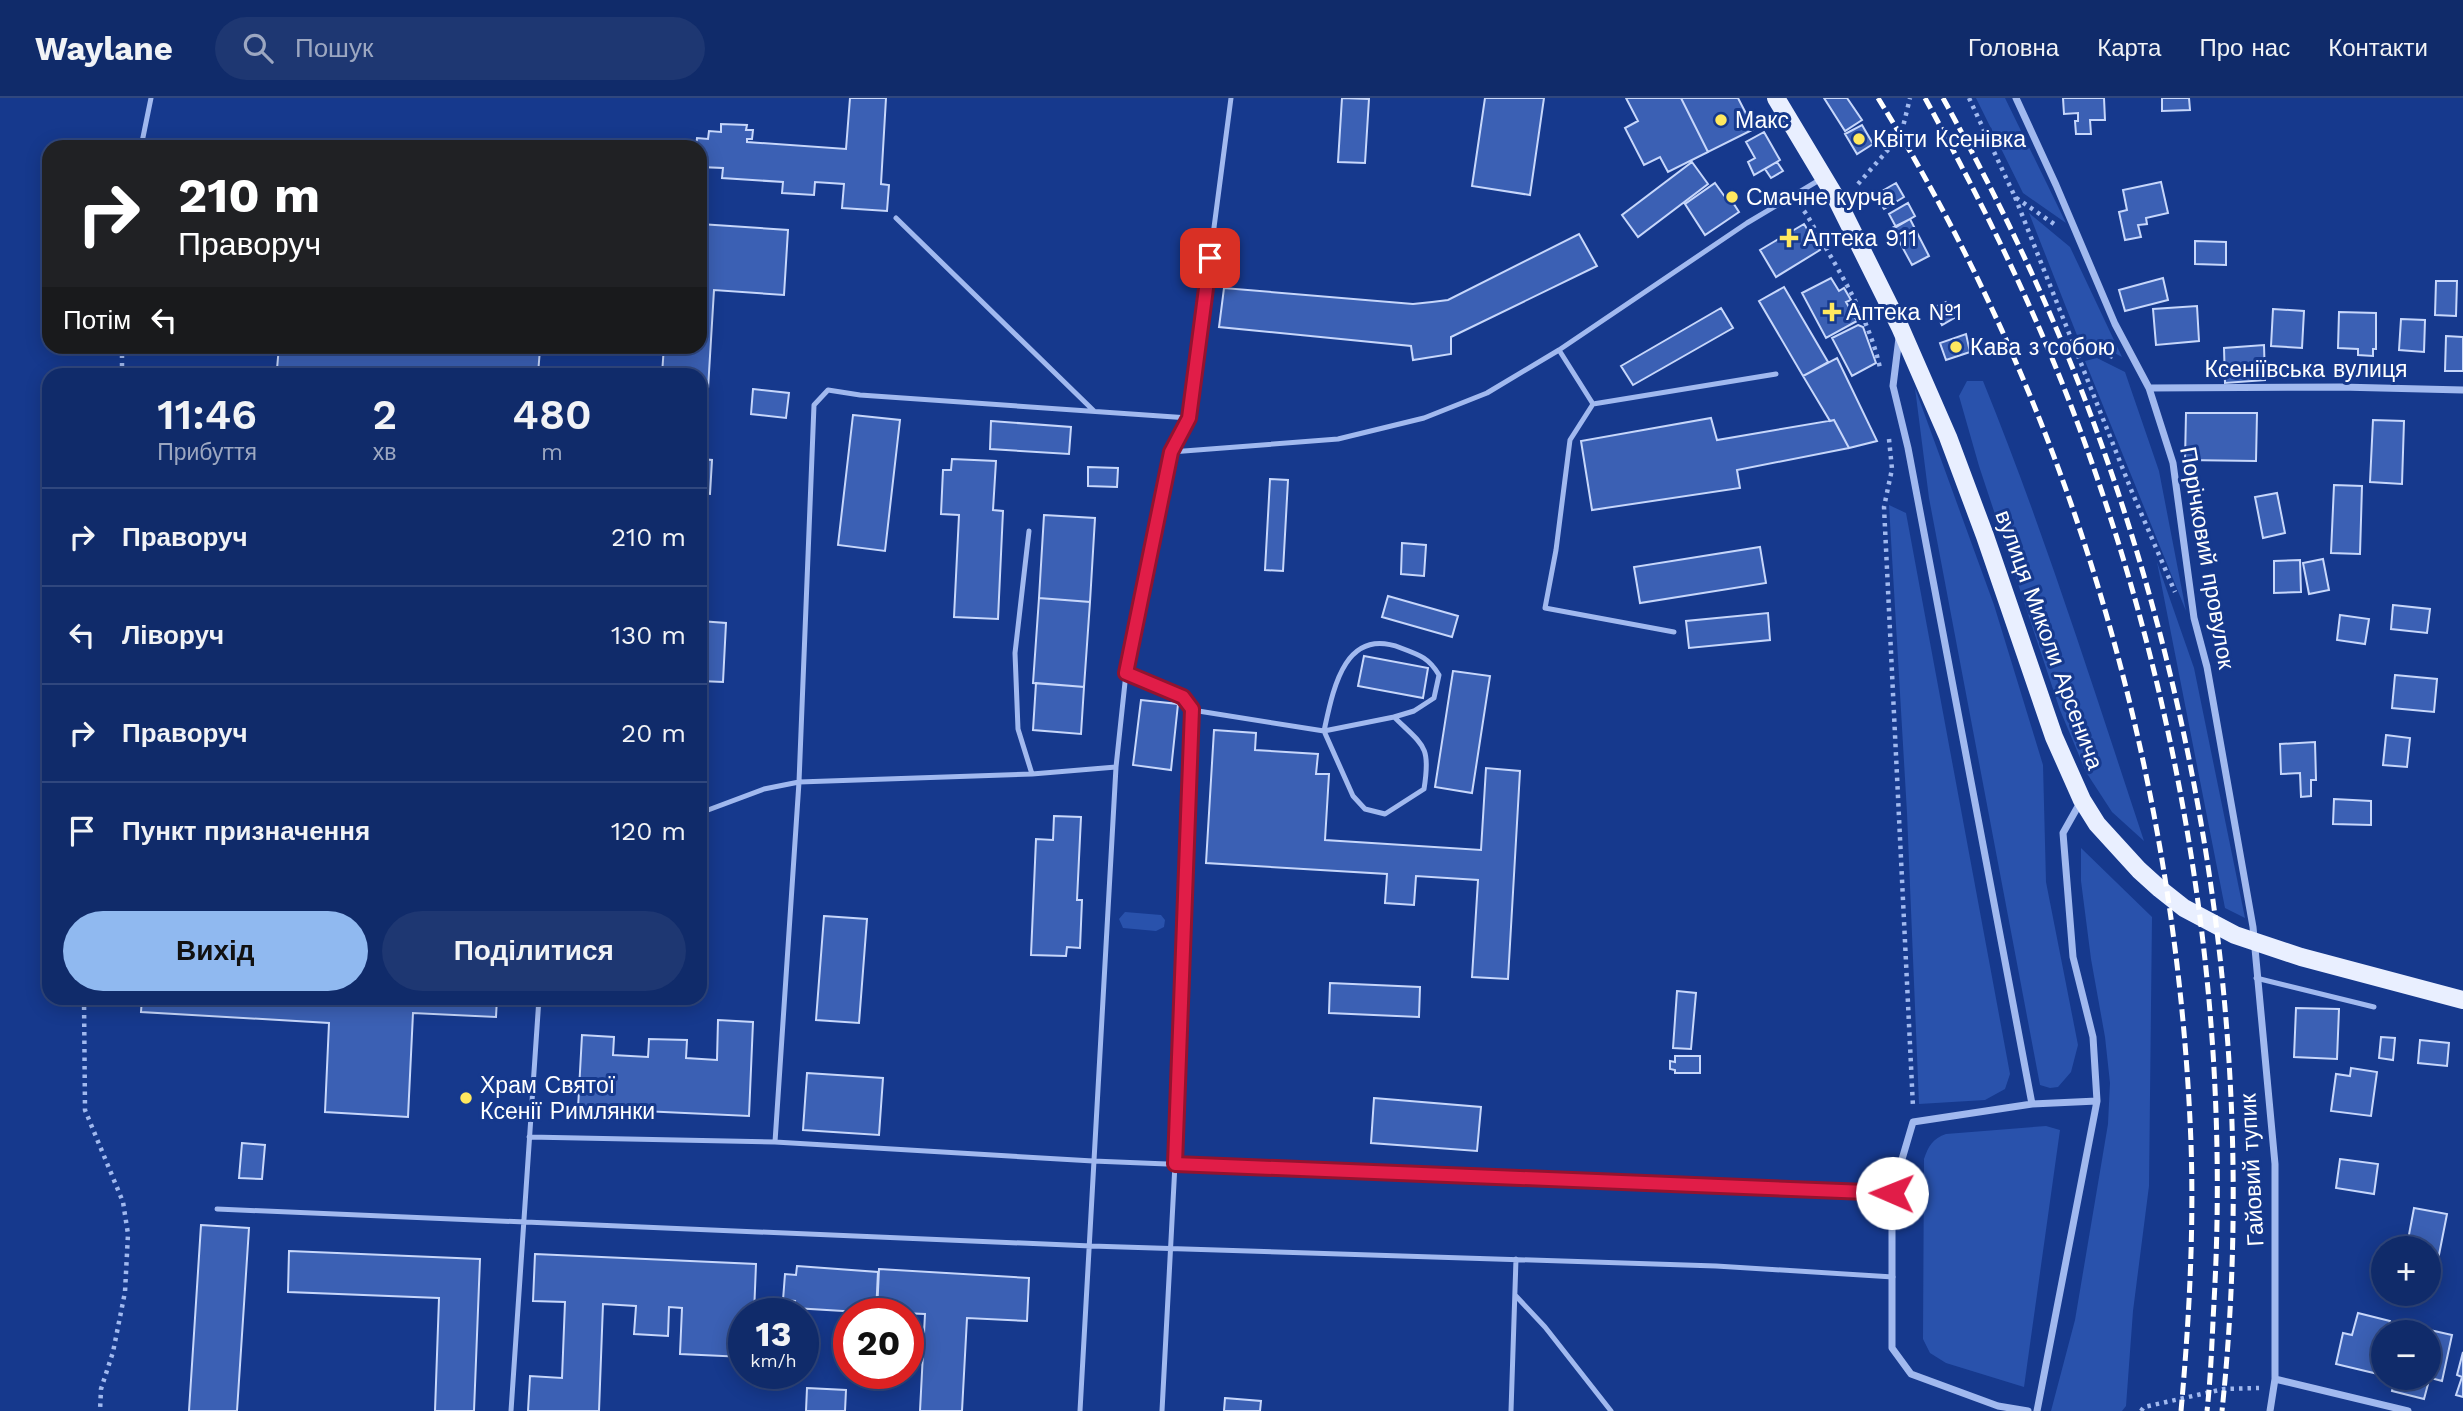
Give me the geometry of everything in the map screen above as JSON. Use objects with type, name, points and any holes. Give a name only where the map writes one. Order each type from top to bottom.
[{"type":"main road","name":"вулиця Миколи Арсенича","points":[[1776,98],[1849,222],[1900,327],[1971,499],[2053,737],[2082,800],[2097,824],[2139,870],[2184,908],[2235,935],[2301,957],[2463,1000]]},
{"type":"street","name":"Порічковий провулок","points":[[2016,98],[2115,324],[2149,388],[2173,463],[2194,618],[2207,667],[2253,927]]},
{"type":"street","points":[[1900,327],[1893,386],[1908,448],[2032,1104]]},
{"type":"street","name":"Ксеніївська вулиця","points":[[2149,388],[2340,387],[2463,390]]},
{"type":"street","points":[[2037,1411],[2097,1101],[2093,1037],[2073,957],[2063,833],[2082,800]]},
{"type":"street","name":"Гайовий тупик","points":[[2253,927],[2276,1164],[2275,1379],[2270,1411]]},
{"type":"street","points":[[2028,1411],[1998,1406],[1911,1374],[1892,1348],[1892,1193],[1913,1122],[2032,1104],[2097,1101]]},
{"type":"street","points":[[2275,1379],[2408,1411]]},
{"type":"lane","points":[[142,140],[151,98]]},
{"type":"lane","points":[[1080,1411],[1116,767],[1126,673],[1171,452],[1189,418],[1231,98]]},
{"type":"lane","points":[[1171,452],[1338,439],[1424,418],[1487,393],[1559,350],[1792,195],[1823,178]]},
{"type":"lane","points":[[896,218],[1094,411]]},
{"type":"lane","points":[[1559,350],[1594,404]]},
{"type":"lane","points":[[1674,632],[1545,608],[1556,550],[1570,440],[1594,404],[1776,373]]},
{"type":"lane","points":[[775,1142],[799,782],[811,425],[814,405],[828,390],[860,395],[1189,418]]},
{"type":"lane","points":[[1029,531],[1015,653],[1017,729],[1032,774]]},
{"type":"lane","points":[[1192,709],[1324,731],[1394,717],[1414,710],[1434,698],[1439,675],[1431,662],[1389,643],[1370,645],[1348,657],[1339,676],[1324,731],[1353,796],[1365,809],[1385,814],[1424,789],[1428,765],[1425,747],[1394,717]]},
{"type":"lane","points":[[1126,673],[1183,697],[1192,709],[1175,1164],[1162,1411]]},
{"type":"lane","points":[[707,810],[764,789],[799,782],[1032,774],[1116,767]]},
{"type":"lane","points":[[2256,978],[2374,1007]]},
{"type":"lane","points":[[511,1411],[538,1005]]},
{"type":"lane","points":[[528,1137],[775,1142],[1093,1161],[1892,1193]]},
{"type":"lane","points":[[217,1209],[1091,1246],[1716,1266],[1893,1277]]},
{"type":"lane","points":[[1511,1411],[1516,1259]]},
{"type":"lane","points":[[1515,1295],[1545,1327],[1611,1411]]},
{"type":"path","points":[[1858,184],[1901,135],[1910,98]]},
{"type":"path","points":[[1969,98],[2015,197],[2132,492],[2180,605]]},
{"type":"path","points":[[1792,195],[1807,215],[1865,320],[1874,342],[1881,375]]},
{"type":"path","points":[[2015,197],[2080,242]]},
{"type":"path","points":[[2077,355],[2095,351],[2138,365]]},
{"type":"path","points":[[1888,430],[1892,469],[1884,507],[1913,1122]]},
{"type":"path","points":[[84,1005],[85,1110],[123,1202],[128,1234],[125,1292],[113,1352],[101,1389],[100,1411]]},
{"type":"path","points":[[2141,1411],[2144,1407],[2224,1389],[2257,1389],[2275,1379]]},
{"type":"shaded area","points":[[1976,98],[2005,98],[2066,223],[2023,193]]},
{"type":"shaded area","points":[[2029,213],[2070,247],[2122,357],[2100,345],[2082,348]]},
{"type":"shaded area","points":[[2097,358],[2125,372],[2159,471],[2186,611],[2085,361]]},
{"type":"shaded area","points":[[1967,381],[1983,381],[2027,494],[2144,841],[2112,812],[2086,772],[2060,710],[1979,466],[1959,396]]},
{"type":"shaded area","points":[[1915,388],[1994,605],[2043,765],[2046,882],[2078,1045],[2071,1072],[2058,1087],[2040,1085],[1929,498]]},
{"type":"shaded area","points":[[1889,505],[1906,513],[2010,1074],[2005,1089],[1985,1100],[1919,1104],[1907,813]]},
{"type":"shaded area","points":[[2157,562],[2194,668],[2245,918],[2225,908]]},
{"type":"shaded area","points":[[2081,848],[2152,917],[2149,1186],[2133,1311],[2126,1406],[2122,1411],[2051,1411],[2075,1320],[2108,1124],[2110,1083],[2081,881]]},
{"type":"shaded area","points":[[1125,912],[1161,915],[1165,920],[1164,927],[1156,931],[1123,928],[1119,919]]},
{"type":"shaded area","points":[[2046,1126],[2060,1130],[2024,1387],[1946,1363],[1930,1353],[1923,1339],[1924,1159],[1932,1144],[1946,1134]]},
{"type":"building","points":[[850,98],[886,98],[881,184],[889,185],[887,211],[842,208],[844,184],[815,182],[814,195],[782,193],[783,182],[722,178],[723,168],[707,167],[707,140],[697,140],[708,139],[709,131],[721,132],[721,124],[747,125],[746,130],[753,130],[752,139],[747,139],[747,142],[846,149]]},
{"type":"building","points":[[1342,98],[1369,99],[1365,163],[1338,162]]},
{"type":"building","points":[[1485,98],[1544,98],[1530,195],[1472,186]]},
{"type":"building","points":[[1626,98],[1681,98],[1708,152],[1668,172],[1660,157],[1644,165],[1625,128],[1638,121]]},
{"type":"building","name":"Макс","points":[[1681,98],[1738,98],[1754,129],[1708,152]]},
{"type":"building","points":[[1824,98],[1847,98],[1862,120],[1845,131]]},
{"type":"building","points":[[2063,98],[2104,98],[2105,120],[2090,120],[2091,134],[2076,134],[2075,121],[2078,121],[2078,113],[2064,114]]},
{"type":"building","points":[[2162,98],[2189,98],[2190,110],[2162,111]]},
{"type":"building","name":"Квіти Ксенівка","points":[[1862,125],[1873,144],[1857,154],[1845,134]]},
{"type":"building","points":[[1764,132],[1780,160],[1754,175],[1748,162],[1755,158],[1746,142]]},
{"type":"building","points":[[1692,162],[1708,184],[1638,237],[1622,215]]},
{"type":"building","points":[[1777,162],[1783,171],[1771,178],[1765,169]]},
{"type":"building","points":[[2161,182],[2168,213],[2146,218],[2147,224],[2138,225],[2141,237],[2125,240],[2119,212],[2127,210],[2123,190]]},
{"type":"building","points":[[1715,183],[1725,197],[1728,195],[1739,212],[1705,235],[1685,204]]},
{"type":"building","points":[[1896,183],[1904,197],[1884,209],[1875,195]]},
{"type":"building","points":[[1908,203],[1915,216],[1896,227],[1889,214]]},
{"type":"building","points":[[1910,219],[1929,256],[1912,265],[1892,228]]},
{"type":"building","points":[[707,224],[788,230],[784,295],[714,290],[708,389],[707,368],[662,368],[663,354],[707,354]]},
{"type":"building","points":[[1804,224],[1820,250],[1776,277],[1760,250]]},
{"type":"building","points":[[1579,234],[1597,266],[1451,337],[1451,354],[1413,360],[1411,346],[1219,327],[1224,288],[1413,304],[1448,300]]},
{"type":"building","points":[[2195,241],[2226,242],[2226,265],[2195,264]]},
{"type":"building","name":"Аптека №1","points":[[1831,278],[1839,291],[1844,288],[1851,300],[1846,302],[1857,321],[1826,338],[1802,293]]},
{"type":"building","points":[[2163,278],[2168,300],[2125,311],[2119,290]]},
{"type":"building","points":[[2436,281],[2457,281],[2456,316],[2435,315]]},
{"type":"building","points":[[1784,287],[1828,362],[1803,376],[1759,301]]},
{"type":"building","points":[[1946,302],[1954,318],[1942,325],[1933,308]]},
{"type":"building","points":[[2197,306],[2199,341],[2156,345],[2153,309]]},
{"type":"building","points":[[1721,308],[1733,328],[1633,385],[1621,366]]},
{"type":"building","points":[[2273,309],[2304,311],[2302,348],[2271,346]]},
{"type":"building","points":[[2339,312],[2376,313],[2376,349],[2373,349],[2373,356],[2358,355],[2358,349],[2338,348]]},
{"type":"building","points":[[2401,319],[2425,320],[2424,352],[2399,350]]},
{"type":"building","points":[[1858,325],[1863,327],[1876,363],[1852,376],[1832,338]]},
{"type":"building","name":"Кава з собою","points":[[1966,334],[1970,352],[1946,360],[1940,343]]},
{"type":"building","points":[[2446,336],[2463,337],[2463,371],[2445,371]]},
{"type":"building","points":[[2264,345],[2265,380],[2225,383],[2224,348]]},
{"type":"building","points":[[278,354],[540,354],[538,368],[277,368]]},
{"type":"building","points":[[1837,358],[1877,441],[1849,448],[1834,420],[1830,421],[1803,376]]},
{"type":"building","points":[[753,389],[789,393],[786,418],[751,414]]},
{"type":"building","points":[[2186,413],[2257,413],[2256,461],[2185,460]]},
{"type":"building","points":[[853,415],[900,420],[885,551],[838,545]]},
{"type":"building","points":[[1711,418],[1717,440],[1834,420],[1849,448],[1737,470],[1740,488],[1592,510],[1581,441]]},
{"type":"building","points":[[2373,420],[2404,421],[2402,484],[2370,482]]},
{"type":"building","points":[[991,421],[1071,427],[1069,454],[990,449]]},
{"type":"building","points":[[952,459],[996,461],[993,510],[1003,511],[998,619],[954,617],[959,515],[941,514],[943,470],[951,470]]},
{"type":"building","points":[[707,460],[712,460],[710,494],[707,494]]},
{"type":"building","points":[[1088,467],[1118,468],[1117,487],[1088,486]]},
{"type":"building","points":[[1270,479],[1288,480],[1283,571],[1265,570]]},
{"type":"building","points":[[2334,485],[2362,486],[2360,554],[2331,553]]},
{"type":"building","points":[[2277,493],[2285,533],[2263,538],[2255,497]]},
{"type":"building","points":[[1044,515],[1095,518],[1090,602],[1039,598]]},
{"type":"building","points":[[1402,543],[1426,545],[1424,576],[1401,574]]},
{"type":"building","points":[[1760,547],[1766,583],[1640,603],[1634,567]]},
{"type":"building","points":[[2323,559],[2329,590],[2309,594],[2303,563]]},
{"type":"building","points":[[2300,560],[2301,592],[2274,593],[2274,561]]},
{"type":"building","points":[[1388,596],[1458,616],[1452,637],[1382,617]]},
{"type":"building","points":[[1039,598],[1090,602],[1084,687],[1033,683]]},
{"type":"building","points":[[2393,605],[2430,609],[2427,633],[2391,629]]},
{"type":"building","points":[[1768,613],[1770,640],[1689,648],[1686,621]]},
{"type":"building","points":[[2340,615],[2369,619],[2365,644],[2337,640]]},
{"type":"building","points":[[707,622],[726,623],[723,682],[707,681]]},
{"type":"building","points":[[1364,656],[1428,668],[1423,698],[1358,686]]},
{"type":"building","points":[[1453,671],[1490,676],[1472,793],[1435,787]]},
{"type":"building","points":[[2395,675],[2437,679],[2434,712],[2392,708]]},
{"type":"building","points":[[1036,683],[1084,687],[1081,734],[1033,730]]},
{"type":"building","points":[[1141,700],[1178,704],[1171,770],[1133,765]]},
{"type":"building","points":[[1214,730],[1256,733],[1255,750],[1318,754],[1316,774],[1329,774],[1325,840],[1481,850],[1486,768],[1520,771],[1508,979],[1472,977],[1478,880],[1416,876],[1414,905],[1385,903],[1387,874],[1206,863]]},
{"type":"building","points":[[2386,735],[2410,738],[2407,767],[2383,765]]},
{"type":"building","points":[[2315,742],[2316,780],[2311,780],[2311,796],[2301,797],[2300,773],[2281,774],[2280,744]]},
{"type":"building","points":[[2334,799],[2371,801],[2371,825],[2333,824]]},
{"type":"building","points":[[1054,816],[1081,817],[1077,900],[1082,900],[1080,948],[1067,947],[1066,956],[1031,955],[1036,839],[1053,840]]},
{"type":"building","points":[[824,916],[867,919],[859,1023],[816,1020]]},
{"type":"building","points":[[1330,983],[1420,987],[1419,1017],[1329,1013]]},
{"type":"building","points":[[1677,991],[1696,993],[1691,1049],[1673,1048]]},
{"type":"building","points":[[142,1005],[497,1005],[496,1017],[413,1013],[408,1117],[325,1112],[329,1023],[141,1012]]},
{"type":"building","points":[[2296,1008],[2339,1009],[2337,1059],[2294,1057]]},
{"type":"building","points":[[718,1020],[753,1022],[749,1116],[578,1108],[582,1035],[614,1037],[613,1055],[648,1057],[649,1039],[687,1040],[686,1058],[717,1060]]},
{"type":"building","points":[[2381,1037],[2395,1038],[2393,1060],[2379,1058]]},
{"type":"building","points":[[2420,1040],[2449,1043],[2447,1066],[2418,1063]]},
{"type":"building","points":[[1675,1056],[1700,1056],[1700,1073],[1675,1073],[1675,1070],[1670,1069],[1670,1061],[1675,1062]]},
{"type":"building","points":[[2351,1068],[2377,1072],[2371,1116],[2331,1111],[2336,1074],[2350,1076]]},
{"type":"building","points":[[807,1073],[883,1078],[879,1135],[803,1130]]},
{"type":"building","points":[[1374,1098],[1481,1107],[1477,1151],[1371,1143]]},
{"type":"building","points":[[242,1143],[265,1145],[262,1179],[239,1178]]},
{"type":"building","points":[[2340,1159],[2378,1164],[2374,1194],[2336,1188]]},
{"type":"building","points":[[2414,1208],[2447,1214],[2441,1245],[2441,1236],[2409,1236]]},
{"type":"building","points":[[201,1225],[249,1228],[237,1411],[189,1411]]},
{"type":"building","points":[[289,1251],[480,1259],[474,1411],[435,1411],[439,1298],[288,1292]]},
{"type":"building","points":[[535,1254],[756,1264],[755,1298],[728,1298],[728,1356],[680,1354],[682,1308],[669,1307],[668,1336],[634,1334],[636,1306],[603,1304],[599,1411],[528,1411],[530,1376],[562,1378],[565,1302],[533,1301]]},
{"type":"building","points":[[797,1266],[878,1272],[877,1298],[833,1298],[833,1310],[819,1310],[819,1298],[783,1298],[785,1274],[796,1275]]},
{"type":"building","points":[[879,1269],[1029,1278],[1027,1321],[967,1318],[962,1411],[920,1411],[921,1389],[924,1389],[924,1298],[878,1298]]},
{"type":"building","points":[[2358,1313],[2386,1320],[2371,1320],[2371,1372],[2336,1364],[2343,1333],[2352,1335]]},
{"type":"building","points":[[2441,1333],[2452,1335],[2441,1381]]},
{"type":"building","points":[[2463,1352],[2463,1397],[2456,1395],[2462,1377],[2457,1375]]},
{"type":"building","points":[[807,1389],[846,1390],[845,1411],[806,1411]]},
{"type":"building","points":[[2392,1390],[2426,1390],[2424,1399]]},
{"type":"building","points":[[1225,1398],[1261,1401],[1260,1411],[1224,1411]]},
{"type":"railway","points":[[1878,98],[1947,217],[2007,341],[2059,469],[2102,600],[2137,733],[2163,869],[2181,1006],[2191,1143],[2190,1277],[2181,1411]]},
{"type":"railway","points":[[1925,98],[2008,260],[2063,384],[2115,532],[2146,639],[2171,748],[2192,858],[2206,968],[2215,1080],[2217,1191],[2207,1411]]},
{"type":"railway","points":[[1943,98],[2024,256],[2093,421],[2133,540],[2167,661],[2194,784],[2214,909],[2227,1034],[2233,1160],[2231,1286],[2222,1411]]},
{"type":"place","name":"Макс","points":[[1721,120]]},
{"type":"place","name":"Квіти Ксенівка","points":[[1859,139]]},
{"type":"place","name":"Смачне курча","points":[[1732,197]]},
{"type":"place","name":"Аптека 911","points":[[1789,238]]},
{"type":"place","name":"Аптека №1","points":[[1832,312]]},
{"type":"place","name":"Кава з собою","points":[[1956,347]]},
{"type":"place","name":"Храм Святої Ксенії Римлянки","points":[[466,1098]]},
{"type":"route","points":[[1210,258],[1189,418],[1171,452],[1126,673],[1183,697],[1192,709],[1175,1164],[1892,1193]]}]
